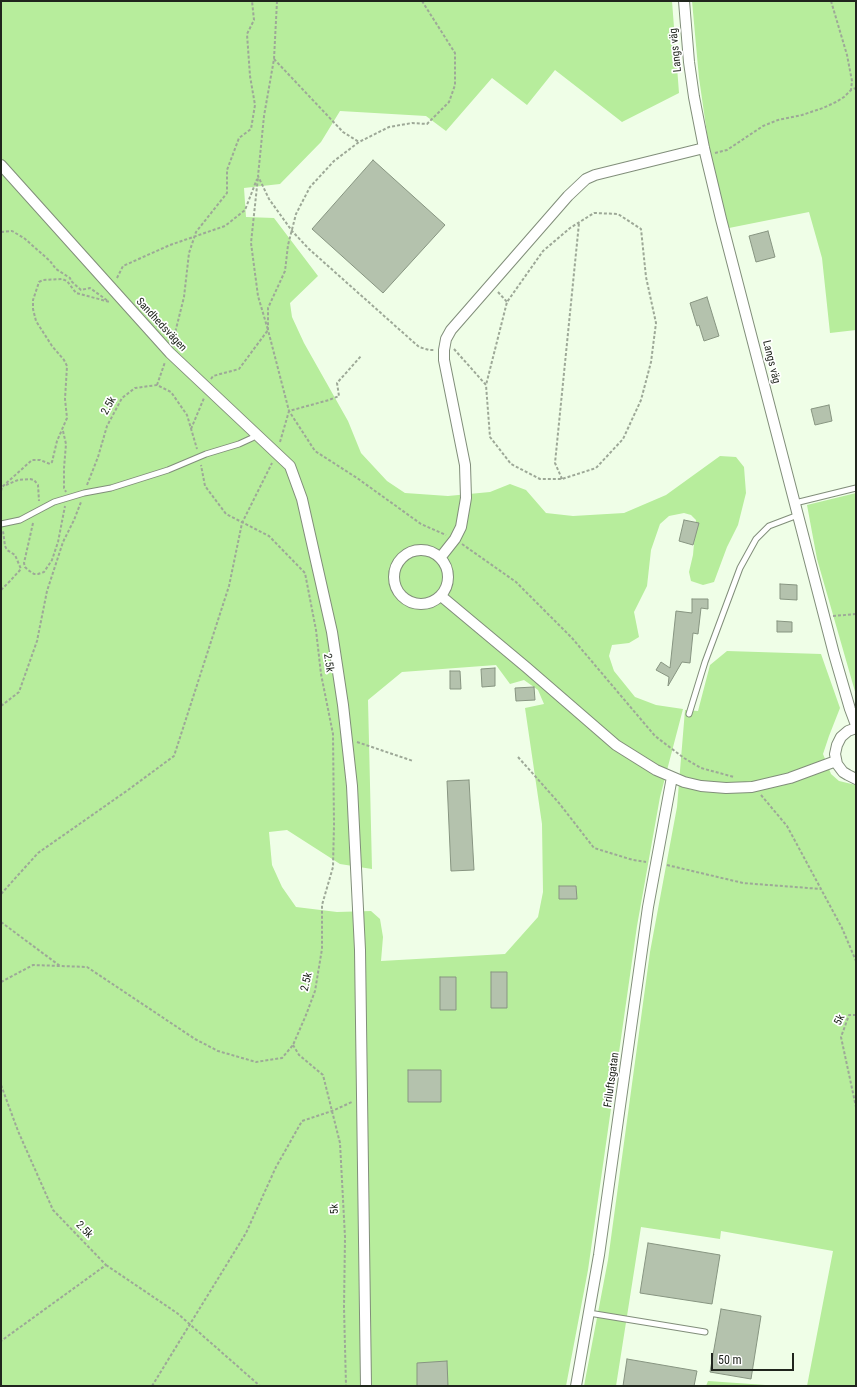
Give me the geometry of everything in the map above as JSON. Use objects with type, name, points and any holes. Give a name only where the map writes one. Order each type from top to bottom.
[{"type":"street","name":"Langs väg","points":[[684,1],[689,62],[694,98],[705,152],[824,616],[850,709],[856,725]]},
{"type":"street","points":[[440,558],[455,539],[461,527],[465,508],[466,480],[463,452],[444,360],[446,339],[451,330],[568,196],[586,179],[595,175],[705,152]]},
{"type":"street","name":"Sandhedsvägen","points":[[1,165],[170,353],[290,466],[302,499],[332,632],[352,786],[360,950],[366,1386]]},
{"type":"street","points":[[420,550],[429,551],[440,558],[445,565],[448,577],[446,589],[441,596],[434,602],[425,604],[408,602],[398,592],[394,584],[393,576],[395,567],[400,559],[411,552],[420,550]]},
{"type":"street","points":[[441,596],[616,745],[646,765],[672,777],[684,782],[712,787],[752,787],[790,778],[836,761]]},
{"type":"street","points":[[856,728],[846,732],[839,740],[836,748],[836,761],[843,772],[856,779]]},
{"type":"street","name":"Friluftsgatan","points":[[576,1386],[611,1170],[641,950],[672,777]]},
{"type":"lane","points":[[2,524],[20,520],[54,502],[84,493],[111,488],[168,470],[206,454],[239,444],[257,434]]},
{"type":"lane","points":[[795,503],[856,488]]},
{"type":"lane","points":[[689,714],[707,655],[740,568],[756,539],[768,526],[798,514]]},
{"type":"lane","points":[[589,1313],[705,1332]]},
{"type":"path","points":[[157,385],[170,353],[184,297],[189,252],[194,237],[196,232],[227,193],[227,170],[239,138],[251,129],[255,105],[250,76],[247,34],[254,20],[252,1]]},
{"type":"path","points":[[277,1],[274,59],[264,116],[251,243],[258,296],[289,411],[315,451],[357,478],[421,524],[455,539],[516,582],[572,638],[655,736],[684,758],[701,768],[732,776],[752,787],[764,798],[787,826],[842,928],[856,961]]},
{"type":"path","points":[[191,429],[213,376],[239,369],[268,330],[268,308],[285,271],[288,245],[296,214],[310,187],[334,161],[360,142],[389,127],[412,123],[428,124],[449,102],[455,85],[455,53],[422,1]]},
{"type":"path","points":[[831,1],[847,55],[852,81],[851,90]]},
{"type":"path","points":[[274,59],[343,132],[360,142]]},
{"type":"path","points":[[705,152],[727,150],[763,126],[836,102],[851,90],[856,88]]},
{"type":"path","points":[[111,287],[123,266],[170,246],[225,226],[245,210],[258,176]]},
{"type":"path","points":[[258,176],[269,199],[292,231],[309,249],[419,347],[429,350],[444,350]]},
{"type":"path","points":[[594,213],[618,214],[641,229],[646,277],[656,323],[652,362],[641,400],[623,439],[596,468],[562,479],[540,479],[511,464],[490,437],[486,385],[507,302],[543,251],[570,228],[579,223],[594,213]]},
{"type":"path","points":[[562,479],[555,463],[579,223]]},
{"type":"path","points":[[1,232],[12,231],[24,238],[50,261],[56,269],[70,278],[70,281],[81,290],[90,288],[110,302],[76,293],[67,281],[62,279],[43,280],[39,282],[33,300],[33,309],[36,321],[67,366],[65,399],[67,418],[57,441],[52,462],[47,464],[40,460],[32,460],[2,487],[1,492]]},
{"type":"path","points":[[491,285],[507,302]]},
{"type":"path","points":[[446,339],[486,385]]},
{"type":"path","points":[[289,411],[339,396],[337,383],[361,356]]},
{"type":"path","name":"2.5k","points":[[1,706],[18,692],[37,641],[47,591],[63,542],[74,520],[98,457],[107,426],[122,398],[135,388],[157,385],[171,392],[187,415],[200,457],[205,486],[226,514],[269,536],[305,574],[316,630],[321,674],[333,734],[332,867],[322,905],[322,949],[314,991],[293,1045],[282,1058],[256,1062],[218,1051],[195,1039],[86,967],[33,965],[1,982]]},
{"type":"path","points":[[1,894],[38,853],[174,756],[229,586],[242,523],[276,453],[289,411]]},
{"type":"path","points":[[1,590],[21,569],[14,556],[5,546],[2,524]]},
{"type":"path","points":[[824,616],[856,614]]},
{"type":"path","points":[[346,738],[413,761]]},
{"type":"path","points":[[1,922],[61,966]]},
{"type":"path","name":"5k","points":[[856,1016],[849,1015],[841,1037],[856,1107]]},
{"type":"path","name":"5k","points":[[293,1045],[299,1055],[323,1075],[340,1143],[345,1237],[344,1307],[346,1386]]},
{"type":"path","name":"2.5k","points":[[1,1085],[18,1131],[53,1210],[106,1265]]},
{"type":"path","points":[[152,1386],[246,1233],[276,1167],[302,1121],[332,1111],[361,1098]]},
{"type":"path","points":[[1,1340],[106,1265],[177,1313],[260,1386]]},
{"type":"green space","points":[[1,1],[672,1],[679,93],[622,122],[555,70],[527,105],[492,78],[446,131],[426,116],[340,111],[321,142],[280,184],[244,188],[246,217],[274,218],[318,276],[290,303],[292,317],[304,343],[348,421],[361,453],[387,481],[405,493],[448,496],[490,492],[510,484],[526,490],[546,513],[573,516],[624,513],[666,495],[720,456],[736,457],[744,467],[746,493],[738,525],[727,547],[714,582],[703,585],[691,581],[689,572],[693,555],[696,520],[691,515],[684,513],[669,516],[660,524],[651,550],[647,586],[634,612],[639,637],[629,643],[612,645],[609,656],[614,671],[635,697],[656,705],[683,709],[660,797],[637,926],[588,1270],[566,1386],[1,1386]],"holes":[[[496,665],[510,684],[524,680],[538,690],[544,704],[525,708],[542,824],[543,892],[538,917],[505,954],[381,961],[383,937],[380,919],[371,911],[337,912],[296,907],[282,887],[272,865],[269,832],[287,830],[340,864],[372,869],[368,700],[402,672]]]},
{"type":"green space","points":[[692,1],[856,1],[856,330],[830,333],[822,258],[809,212],[729,228],[710,154],[699,78]]},
{"type":"green space","points":[[856,493],[856,695],[817,559],[807,505]]},
{"type":"green space","points":[[727,651],[821,654],[840,708],[823,754],[831,774],[839,781],[856,785],[856,1386],[807,1386],[833,1251],[721,1231],[720,1239],[641,1227],[616,1386],[584,1386],[608,1260],[650,952],[677,807],[685,710],[698,711],[710,665]]},
{"type":"green space","points":[[708,1381],[780,1386],[706,1386]]},
{"type":"building","points":[[373,160],[445,225],[383,293],[312,229]]},
{"type":"building","points":[[768,231],[775,257],[756,262],[749,236]]},
{"type":"building","points":[[707,297],[719,336],[704,341],[699,325],[697,326],[690,303]]},
{"type":"building","points":[[829,405],[832,421],[815,425],[811,409]]},
{"type":"building","points":[[684,520],[699,523],[693,545],[679,541]]},
{"type":"building","points":[[780,584],[797,585],[797,600],[780,599]]},
{"type":"building","points":[[692,599],[708,599],[708,609],[701,608],[698,634],[693,633],[690,663],[682,662],[668,686],[669,677],[656,670],[661,662],[670,668],[676,611],[692,613]]},
{"type":"building","points":[[777,621],[792,622],[792,632],[777,632]]},
{"type":"building","points":[[495,668],[495,686],[482,687],[481,669]]},
{"type":"building","points":[[450,671],[460,671],[461,689],[450,689]]},
{"type":"building","points":[[534,687],[535,700],[516,701],[515,688]]},
{"type":"building","points":[[469,780],[474,870],[451,871],[447,781]]},
{"type":"building","points":[[559,886],[576,886],[577,899],[559,899]]},
{"type":"building","points":[[491,972],[507,972],[507,1008],[491,1008]]},
{"type":"building","points":[[440,977],[456,977],[456,1010],[440,1010]]},
{"type":"building","points":[[408,1070],[441,1070],[441,1102],[408,1102]]},
{"type":"building","points":[[648,1243],[720,1255],[712,1304],[640,1293]]},
{"type":"building","points":[[721,1309],[761,1316],[751,1379],[710,1372]]},
{"type":"building","points":[[627,1359],[697,1371],[694,1386],[623,1386]]},
{"type":"building","points":[[447,1361],[448,1386],[417,1386],[417,1363]]}]
